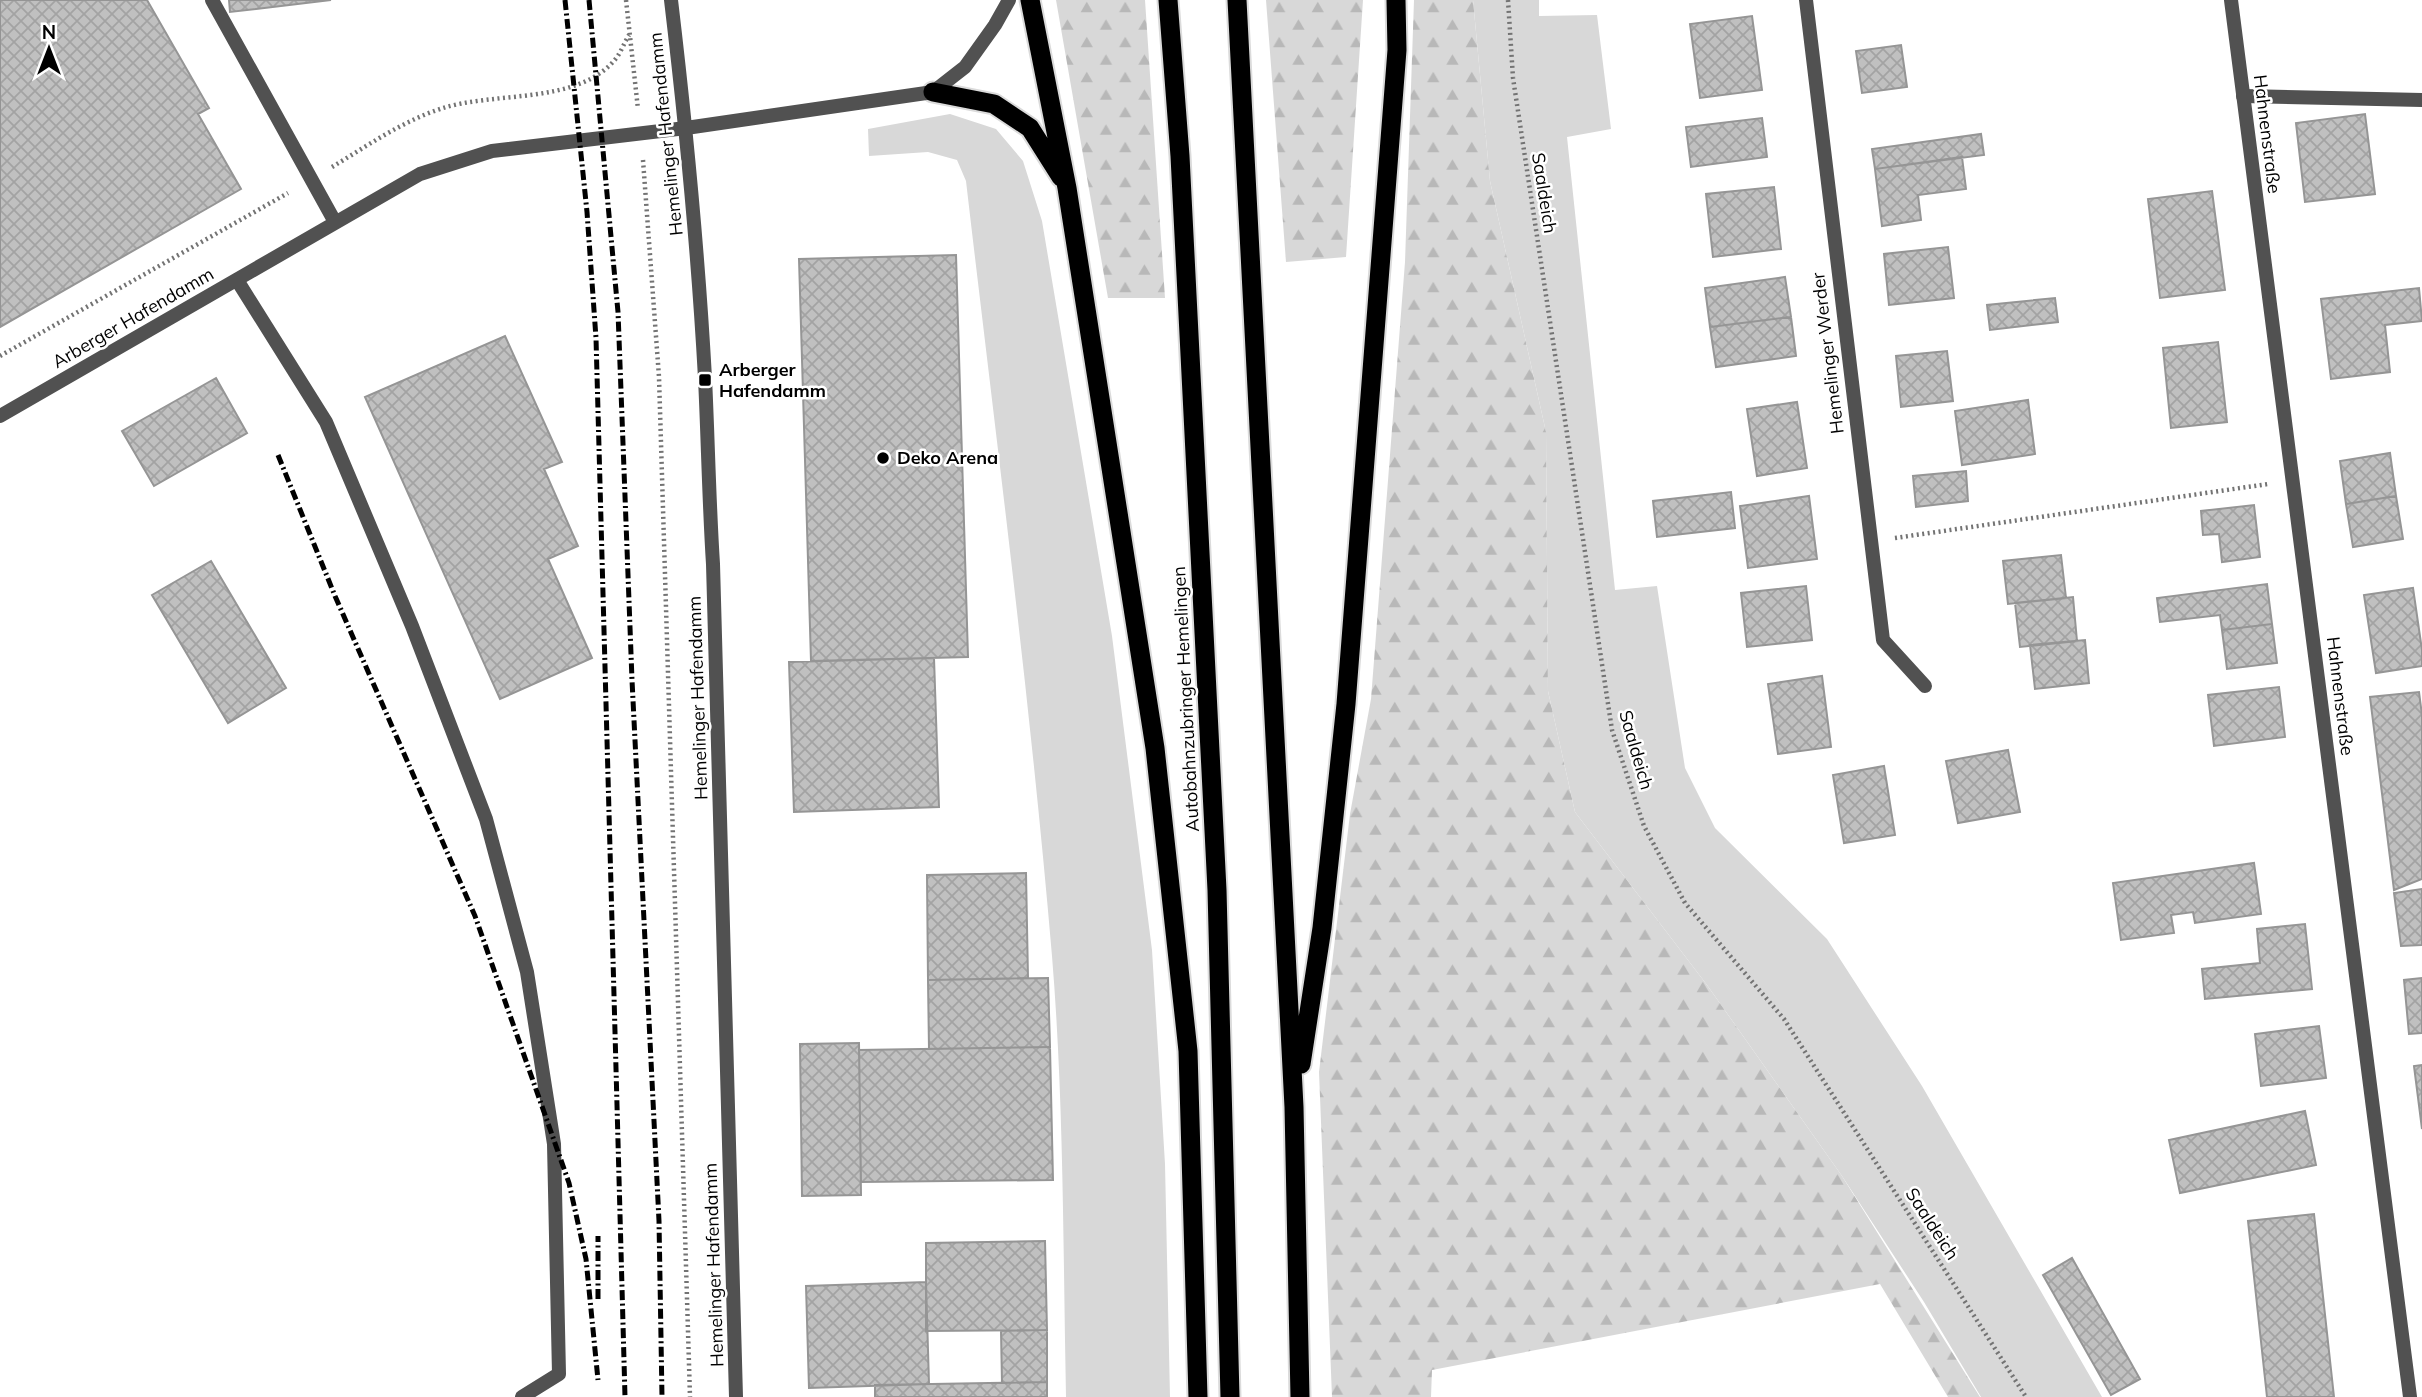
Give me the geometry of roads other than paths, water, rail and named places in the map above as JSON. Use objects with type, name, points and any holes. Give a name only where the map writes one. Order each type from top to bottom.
[{"type":"highway","points":[[1030,0],[1068,188],[1155,748],[1188,1051],[1198,1397]]},
{"type":"highway","name":"Autobahnzubringer Hemelingen","points":[[1168,0],[1180,156],[1217,890],[1230,1397]]},
{"type":"highway","points":[[1237,0],[1294,1107],[1300,1397]]},
{"type":"highway","points":[[1294,1107],[1322,928],[1346,704],[1397,50],[1396,0]]},
{"type":"highway","points":[[933,92],[994,104],[1030,128],[1068,188]]},
{"type":"street","points":[[212,0],[335,222]]},
{"type":"street","name":"Hemelinger Hafendamm","points":[[671,0],[696,237],[705,380],[713,564],[737,1397]]},
{"type":"street","name":"Arberger Hafendamm","points":[[0,416],[420,174],[492,151],[686,128],[933,92],[965,68],[1009,0]]},
{"type":"street","name":"Hemelinger Werder","points":[[1805,0],[1883,640],[1925,686]]},
{"type":"street","name":"Hahnenstraße","points":[[2231,0],[2410,1397]]},
{"type":"street","points":[[2243,96],[2422,100]]},
{"type":"street","points":[[236,280],[326,422],[391,575],[486,819],[527,972],[554,1144],[559,1374],[522,1397]]},
{"type":"railway","points":[[565,0],[587,212],[596,338],[625,1397]]},
{"type":"railway","points":[[589,0],[618,312],[632,680],[659,1221],[662,1397]]},
{"type":"railway","points":[[278,455],[335,596],[475,916],[569,1183],[586,1259],[598,1380]]},
{"type":"railway","points":[[598,1236],[598,1299]]},
{"type":"place","name":"Arberger Hafendamm","points":[[705,380]]},
{"type":"place","name":"Deko Arena","points":[[883,458]]}]
